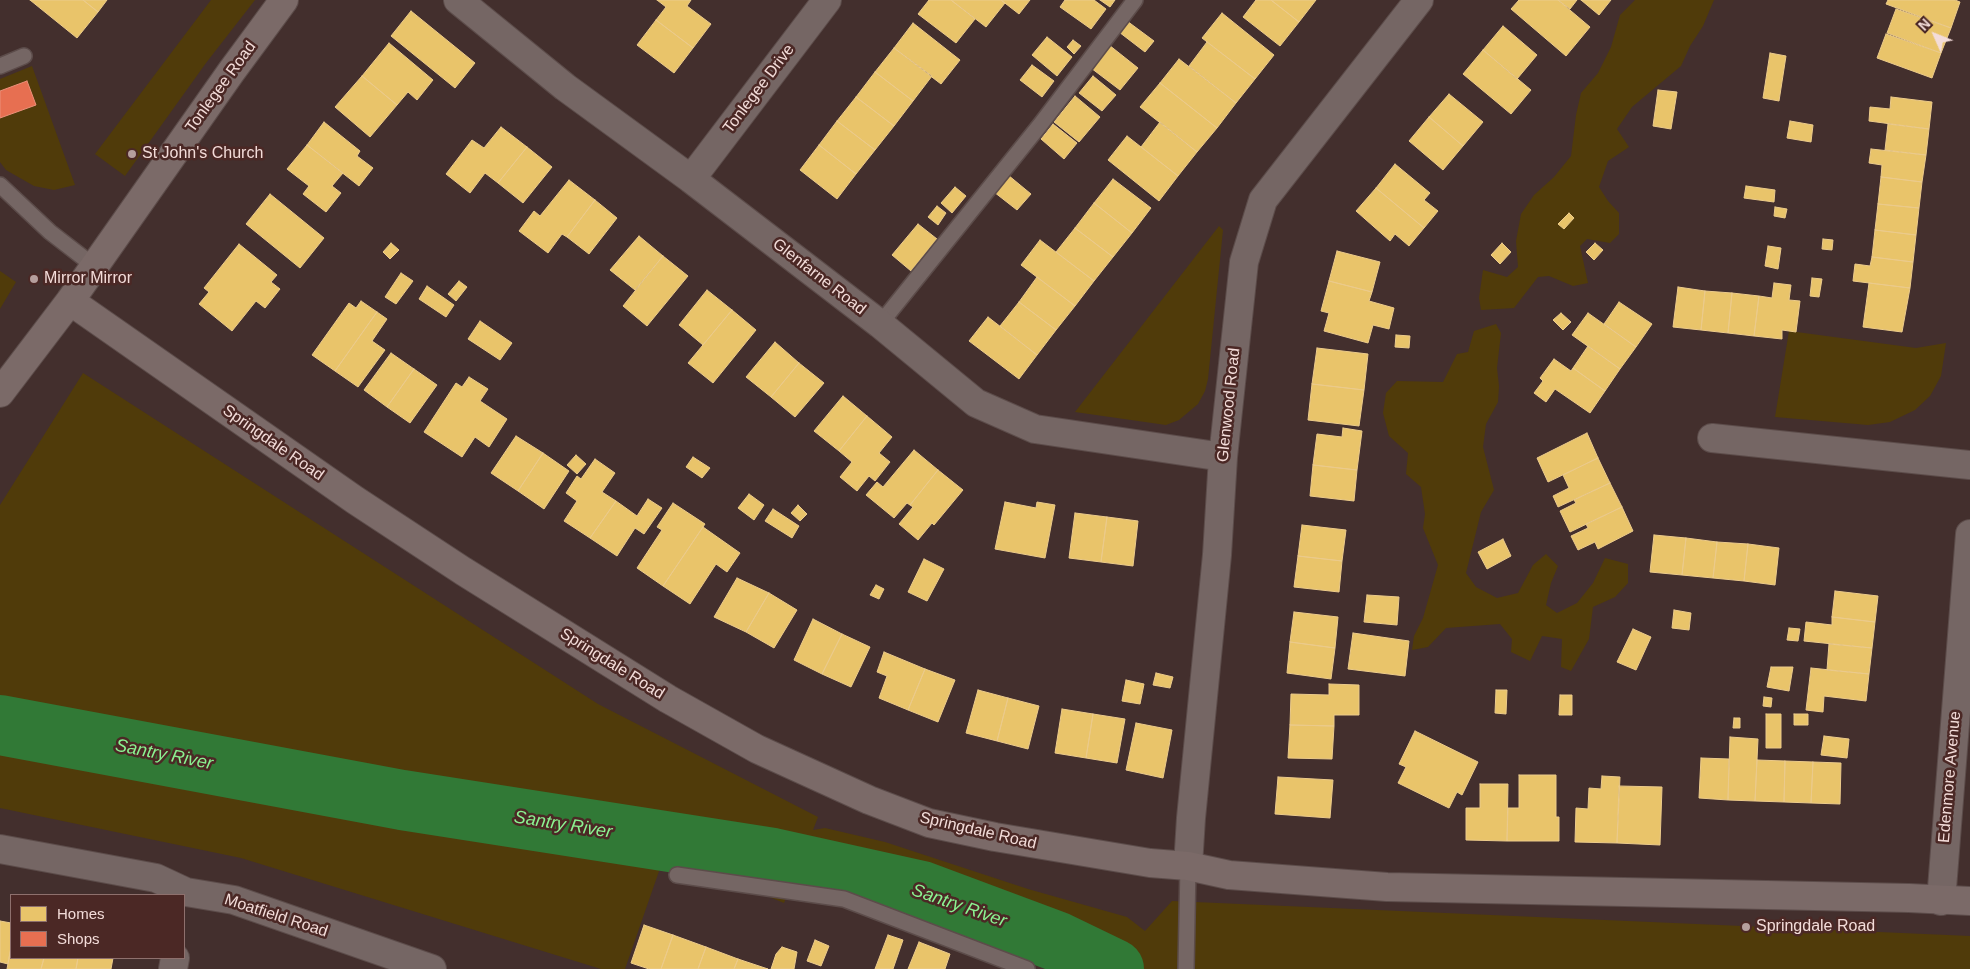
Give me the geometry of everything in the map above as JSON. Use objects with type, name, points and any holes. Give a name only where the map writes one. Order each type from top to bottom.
[{"type":"street","name":"Tonlegee Road","points":[[0,393],[70,301],[225,80],[284,0]]},
{"type":"street","name":"Glenfarne Road","points":[[458,0],[565,86],[691,179],[880,324],[976,403],[1035,429],[1223,456]]},
{"type":"street","name":"Tonlegee Drive","points":[[691,179],[827,0]]},
{"type":"street","name":"Glenwood Road","points":[[1188,866],[1217,555],[1223,456],[1244,262],[1263,200],[1419,0]]},
{"type":"street","name":"Springdale Road","points":[[70,301],[355,500],[463,571],[668,699],[757,748],[869,800],[930,823],[995,838],[1150,863],[1188,866],[1228,875],[1386,887],[1909,898],[1970,901]]},
{"type":"street","points":[[1712,438],[1970,465]]},
{"type":"street","name":"Edenmore Avenue","points":[[1941,901],[1970,534]]},
{"type":"street","name":"Moatfield Road","points":[[0,849],[156,878],[178,894]]},
{"type":"street","name":"Moatfield Road","points":[[185,899],[234,900],[432,969]]},
{"type":"lane","points":[[880,324],[1040,125],[1135,0]]},
{"type":"lane","points":[[0,66],[24,56]]},
{"type":"lane","points":[[0,184],[50,232],[94,266]]},
{"type":"lane","points":[[1186,969],[1188,866]]},
{"type":"lane","points":[[677,875],[844,899],[1026,969]]},
{"type":"shaded area","points":[[211,0],[255,0],[206,63],[125,176],[95,154]]},
{"type":"shaded area","points":[[1635,0],[1714,0],[1703,26],[1690,46],[1681,66],[1632,107],[1617,129],[1629,147],[1608,161],[1599,187],[1619,213],[1619,234],[1610,243],[1587,239],[1580,246],[1588,283],[1573,286],[1549,276],[1538,277],[1514,308],[1481,310],[1479,298],[1483,270],[1507,277],[1518,267],[1516,241],[1521,214],[1534,195],[1554,177],[1571,156],[1581,93],[1598,73],[1611,47],[1620,15]]},
{"type":"shaded area","points":[[32,66],[75,185],[54,190],[34,186],[6,170],[0,162],[0,79]]},
{"type":"shaded area","points":[[1219,226],[1223,230],[1208,379],[1205,391],[1198,404],[1179,420],[1166,425],[1075,412]]},
{"type":"shaded area","points":[[0,271],[16,282],[0,309]]},
{"type":"shaded area","points":[[1496,324],[1501,333],[1497,368],[1498,402],[1486,424],[1483,447],[1494,490],[1481,512],[1466,573],[1476,587],[1497,598],[1518,593],[1533,565],[1546,554],[1558,566],[1551,583],[1546,605],[1557,613],[1577,603],[1593,583],[1605,558],[1628,564],[1628,583],[1615,597],[1593,607],[1589,639],[1571,671],[1561,667],[1562,639],[1542,636],[1530,661],[1511,652],[1512,639],[1500,624],[1446,628],[1428,647],[1412,650],[1414,636],[1423,618],[1438,565],[1423,528],[1425,514],[1421,487],[1406,474],[1408,453],[1389,436],[1383,413],[1386,393],[1397,381],[1443,382],[1457,354],[1468,352],[1474,331]]},
{"type":"shaded area","points":[[1789,331],[1916,348],[1946,343],[1941,376],[1930,396],[1915,410],[1890,422],[1868,425],[1775,417]]},
{"type":"shaded area","points":[[83,373],[598,704],[818,817],[813,830],[825,828],[885,842],[1028,889],[1127,917],[1145,931],[1172,901],[1970,936],[1970,969],[1047,969],[1049,963],[876,900],[794,877],[784,903],[665,854],[625,969],[601,969],[241,858],[0,808],[0,505]]},
{"type":"building: Homes","points":[[30,0],[83,0],[98,12],[77,38]]},
{"type":"building: Homes","points":[[83,0],[107,0],[98,12]]},
{"type":"building: Homes","points":[[657,0],[691,0],[687,6],[711,24],[693,48],[656,20],[666,7]]},
{"type":"building: Homes","points":[[929,0],[951,0],[975,19],[956,43],[918,14]]},
{"type":"building: Homes","points":[[951,0],[1001,0],[1005,3],[986,27]]},
{"type":"building: Homes","points":[[1001,0],[1030,0],[1019,14]]},
{"type":"building: Homes","points":[[1065,0],[1094,0],[1106,9],[1091,29],[1060,7]]},
{"type":"building: Homes","points":[[1100,0],[1115,0],[1110,7]]},
{"type":"building: Homes","points":[[1256,0],[1271,0],[1299,22],[1280,46],[1243,17]]},
{"type":"building: Homes","points":[[1271,0],[1316,0],[1299,22]]},
{"type":"building: Homes","points":[[1519,0],[1558,0],[1590,27],[1566,56],[1511,9]]},
{"type":"building: Homes","points":[[1558,0],[1577,0],[1570,9]]},
{"type":"building: Homes","points":[[1581,0],[1611,0],[1599,15]]},
{"type":"building: Homes","points":[[1888,0],[1955,0],[1960,2],[1951,28],[1886,4]]},
{"type":"building: Homes","points":[[1896,9],[1951,28],[1941,53],[1887,33]]},
{"type":"building: Homes","points":[[411,11],[475,63],[455,88],[391,36]]},
{"type":"building: Homes","points":[[1222,13],[1274,55],[1255,79],[1202,38]]},
{"type":"building: Homes","points":[[656,20],[693,48],[674,73],[637,45]]},
{"type":"building: Homes","points":[[1127,21],[1154,41],[1145,52],[1119,32]]},
{"type":"building: Homes","points":[[913,23],[960,60],[941,84],[894,48]]},
{"type":"building: Homes","points":[[1503,26],[1537,55],[1517,79],[1483,50]]},
{"type":"building: Homes","points":[[1886,34],[1941,53],[1932,78],[1877,58]]},
{"type":"building: Homes","points":[[1047,37],[1072,57],[1057,76],[1032,55]]},
{"type":"building: Homes","points":[[1073,40],[1081,46],[1074,54],[1067,47]]},
{"type":"building: Homes","points":[[1207,42],[1255,79],[1236,103],[1189,66]]},
{"type":"building: Homes","points":[[389,43],[433,80],[417,100],[408,92],[397,105],[362,76]]},
{"type":"building: Homes","points":[[1109,45],[1138,68],[1120,90],[1091,68]]},
{"type":"building: Homes","points":[[894,48],[932,76],[913,101],[875,72]]},
{"type":"building: Homes","points":[[1483,50],[1531,90],[1511,114],[1463,74]]},
{"type":"building: Homes","points":[[1770,53],[1786,56],[1779,101],[1763,98]]},
{"type":"building: Homes","points":[[1179,59],[1236,103],[1217,128],[1160,83]]},
{"type":"building: Homes","points":[[1032,65],[1054,81],[1042,97],[1020,80]]},
{"type":"building: Homes","points":[[875,72],[913,101],[894,126],[856,97]]},
{"type":"building: Homes","points":[[362,76],[397,105],[370,137],[335,107]]},
{"type":"building: Homes","points":[[1093,76],[1116,95],[1102,111],[1079,93]]},
{"type":"building: Homes","points":[[1160,83],[1217,128],[1197,152],[1140,107]]},
{"type":"building: Homes","points":[[1658,90],[1677,92],[1671,129],[1653,126]]},
{"type":"building: Homes","points":[[1449,94],[1483,122],[1463,146],[1429,117]]},
{"type":"building: Homes","points":[[1075,96],[1100,117],[1079,142],[1054,122]]},
{"type":"building: Homes","points":[[856,97],[894,126],[875,150],[837,121]]},
{"type":"building: Homes","points":[[1891,97],[1932,102],[1929,129],[1869,121],[1870,107],[1890,109]]},
{"type":"building: Homes","points":[[1429,117],[1463,146],[1443,170],[1409,141]]},
{"type":"building: Homes","points":[[837,121],[875,150],[856,174],[819,145]]},
{"type":"building: Homes","points":[[1790,121],[1813,125],[1811,142],[1787,138]]},
{"type":"building: Homes","points":[[324,122],[360,151],[357,156],[373,168],[359,186],[307,145]]},
{"type":"building: Homes","points":[[1160,122],[1197,152],[1178,176],[1141,147]]},
{"type":"building: Homes","points":[[1053,124],[1077,143],[1064,159],[1041,139]]},
{"type":"building: Homes","points":[[1888,124],[1929,129],[1926,155],[1885,150]]},
{"type":"building: Homes","points":[[501,127],[527,147],[498,183],[485,173],[470,193],[446,174],[472,140],[484,148]]},
{"type":"building: Homes","points":[[1127,136],[1178,176],[1159,201],[1108,160]]},
{"type":"building: Homes","points":[[307,145],[343,173],[332,186],[341,193],[326,212],[303,194],[309,186],[287,169]]},
{"type":"building: Homes","points":[[819,145],[856,174],[837,199],[800,170]]},
{"type":"building: Homes","points":[[527,147],[552,167],[523,203],[498,183]]},
{"type":"building: Homes","points":[[1871,149],[1926,155],[1922,182],[1881,177],[1882,165],[1869,163]]},
{"type":"building: Homes","points":[[1395,164],[1430,193],[1424,200],[1438,211],[1424,228],[1376,188]]},
{"type":"building: Homes","points":[[1008,175],[1031,194],[1017,210],[994,192]]},
{"type":"building: Homes","points":[[1881,177],[1922,182],[1919,208],[1878,204]]},
{"type":"building: Homes","points":[[1113,179],[1151,208],[1132,233],[1094,203]]},
{"type":"building: Homes","points":[[569,180],[595,200],[567,237],[562,234],[548,253],[519,231],[534,211],[540,216]]},
{"type":"building: Homes","points":[[1746,186],[1775,190],[1774,202],[1744,198]]},
{"type":"building: Homes","points":[[955,187],[966,196],[952,213],[941,203]]},
{"type":"building: Homes","points":[[1376,188],[1424,228],[1409,246],[1395,234],[1390,241],[1356,211]]},
{"type":"building: Homes","points":[[270,194],[324,238],[300,268],[246,224]]},
{"type":"building: Homes","points":[[595,200],[617,218],[589,254],[567,237]]},
{"type":"building: Homes","points":[[1094,203],[1132,233],[1113,257],[1075,228]]},
{"type":"building: Homes","points":[[1878,204],[1919,208],[1916,235],[1875,230]]},
{"type":"building: Homes","points":[[937,206],[946,213],[938,225],[928,217]]},
{"type":"building: Homes","points":[[1775,207],[1787,209],[1785,218],[1774,216]]},
{"type":"building: Homes","points":[[1569,213],[1574,218],[1564,229],[1558,224]]},
{"type":"building: Homes","points":[[918,224],[937,239],[911,271],[892,255]]},
{"type":"building: Homes","points":[[1075,228],[1113,257],[1094,281],[1056,252]]},
{"type":"building: Homes","points":[[1875,230],[1916,235],[1913,262],[1872,257]]},
{"type":"building: Homes","points":[[639,236],[663,256],[635,290],[610,270]]},
{"type":"building: Homes","points":[[1823,239],[1833,240],[1832,250],[1822,249]]},
{"type":"building: Homes","points":[[1040,240],[1094,281],[1075,306],[1021,265]]},
{"type":"building: Homes","points":[[391,243],[399,250],[390,259],[383,252]]},
{"type":"building: Homes","points":[[1502,243],[1511,252],[1500,264],[1491,255]]},
{"type":"building: Homes","points":[[1595,243],[1603,250],[1594,260],[1586,252]]},
{"type":"building: Homes","points":[[239,244],[277,275],[271,282],[280,289],[265,308],[256,301],[232,331],[199,304],[209,292],[204,288]]},
{"type":"building: Homes","points":[[1768,246],[1781,248],[1778,269],[1765,266]]},
{"type":"building: Homes","points":[[1337,251],[1380,262],[1372,292],[1329,281]]},
{"type":"building: Homes","points":[[663,256],[688,276],[647,326],[623,306]]},
{"type":"building: Homes","points":[[1872,257],[1913,262],[1910,288],[1853,281],[1855,264],[1870,266]]},
{"type":"building: Homes","points":[[401,273],[413,281],[396,304],[385,297]]},
{"type":"building: Homes","points":[[1037,277],[1075,306],[1056,330],[1019,302]]},
{"type":"building: Homes","points":[[1812,278],[1822,279],[1819,297],[1810,296]]},
{"type":"building: Homes","points":[[459,281],[467,287],[456,301],[448,294]]},
{"type":"building: Homes","points":[[1329,281],[1372,292],[1369,301],[1394,308],[1389,329],[1373,325],[1368,343],[1324,331],[1329,313],[1321,311]]},
{"type":"building: Homes","points":[[1774,283],[1791,285],[1789,300],[1800,301],[1796,332],[1782,330],[1782,339],[1754,336],[1759,296],[1772,298]]},
{"type":"building: Homes","points":[[1869,283],[1910,288],[1902,332],[1863,327]]},
{"type":"building: Homes","points":[[427,286],[454,305],[446,317],[419,299]]},
{"type":"building: Homes","points":[[1678,287],[1705,291],[1701,330],[1673,327]]},
{"type":"building: Homes","points":[[707,290],[732,310],[703,345],[679,325]]},
{"type":"building: Homes","points":[[1705,291],[1732,293],[1728,333],[1701,330]]},
{"type":"building: Homes","points":[[1732,293],[1759,296],[1754,336],[1728,333]]},
{"type":"building: Homes","points":[[361,301],[377,312],[335,371],[312,355],[349,303],[356,308]]},
{"type":"building: Homes","points":[[1019,302],[1056,330],[1037,355],[1000,326]]},
{"type":"building: Homes","points":[[1619,302],[1652,324],[1636,347],[1604,324]]},
{"type":"building: Homes","points":[[732,310],[756,330],[713,383],[688,363]]},
{"type":"building: Homes","points":[[377,312],[387,319],[372,341],[385,350],[358,387],[335,371]]},
{"type":"building: Homes","points":[[1561,313],[1571,322],[1563,330],[1553,320]]},
{"type":"building: Homes","points":[[1588,313],[1636,347],[1620,369],[1572,335]]},
{"type":"building: Homes","points":[[988,317],[1037,355],[1019,379],[969,341]]},
{"type":"building: Homes","points":[[480,321],[512,343],[500,360],[468,339]]},
{"type":"building: Homes","points":[[1396,335],[1410,336],[1409,348],[1395,347]]},
{"type":"building: Homes","points":[[775,342],[799,363],[771,397],[746,377]]},
{"type":"building: Homes","points":[[1588,346],[1620,369],[1605,391],[1573,368]]},
{"type":"building: Homes","points":[[1317,348],[1368,354],[1364,390],[1312,384]]},
{"type":"building: Homes","points":[[391,353],[414,369],[387,407],[364,390]]},
{"type":"building: Homes","points":[[1554,359],[1571,371],[1573,368],[1605,391],[1590,413],[1555,389],[1546,402],[1534,393],[1543,381],[1540,378]]},
{"type":"building: Homes","points":[[799,363],[824,383],[795,417],[771,397]]},
{"type":"building: Homes","points":[[414,369],[437,385],[410,423],[387,407]]},
{"type":"building: Homes","points":[[469,377],[488,389],[480,401],[507,419],[489,447],[475,437],[462,457],[424,432],[456,383],[462,387]]},
{"type":"building: Homes","points":[[1312,384],[1364,390],[1359,426],[1308,420]]},
{"type":"building: Homes","points":[[843,396],[867,416],[839,451],[814,431]]},
{"type":"building: Homes","points":[[867,416],[892,437],[879,453],[890,462],[875,481],[869,476],[857,491],[840,477],[852,462],[839,451]]},
{"type":"building: Homes","points":[[1343,428],[1362,431],[1357,470],[1313,465],[1317,434],[1342,437]]},
{"type":"building: Homes","points":[[1587,433],[1598,458],[1548,482],[1537,458]]},
{"type":"building: Homes","points":[[516,436],[543,453],[518,491],[491,473]]},
{"type":"building: Homes","points":[[914,450],[938,470],[910,505],[907,503],[894,518],[866,495],[877,482],[883,487]]},
{"type":"building: Homes","points":[[543,453],[569,471],[544,509],[518,491]]},
{"type":"building: Homes","points":[[576,455],[586,464],[577,474],[567,465]]},
{"type":"building: Homes","points":[[693,457],[710,468],[702,478],[686,467]]},
{"type":"building: Homes","points":[[1598,458],[1610,483],[1558,507],[1553,496],[1569,488],[1563,475]]},
{"type":"building: Homes","points":[[595,459],[615,473],[602,492],[616,501],[590,538],[564,521],[577,501],[566,493],[577,476],[581,479]]},
{"type":"building: Homes","points":[[1313,465],[1357,470],[1354,501],[1310,496]]},
{"type":"building: Homes","points":[[938,470],[963,490],[934,525],[932,523],[918,540],[899,524],[913,507],[910,505]]},
{"type":"building: Homes","points":[[1610,483],[1622,507],[1570,532],[1560,511],[1576,503],[1574,500]]},
{"type":"building: Homes","points":[[749,494],[764,505],[754,520],[738,508]]},
{"type":"building: Homes","points":[[648,499],[662,508],[644,534],[635,528],[617,556],[590,538],[616,501],[637,516]]},
{"type":"building: Homes","points":[[1005,502],[1036,508],[1037,502],[1055,505],[1045,558],[995,549]]},
{"type":"building: Homes","points":[[673,503],[705,524],[663,586],[637,568],[662,530],[657,527]]},
{"type":"building: Homes","points":[[798,505],[807,514],[800,521],[791,513]]},
{"type":"building: Homes","points":[[1622,507],[1633,531],[1598,549],[1595,542],[1578,550],[1571,536],[1588,528],[1586,524]]},
{"type":"building: Homes","points":[[773,509],[799,526],[792,538],[765,521]]},
{"type":"building: Homes","points":[[1075,513],[1107,517],[1101,562],[1069,558]]},
{"type":"building: Homes","points":[[1107,517],[1138,521],[1133,566],[1101,562]]},
{"type":"building: Homes","points":[[1302,525],[1346,530],[1342,561],[1298,556]]},
{"type":"building: Homes","points":[[703,527],[740,553],[727,572],[716,564],[690,604],[663,586]]},
{"type":"building: Homes","points":[[1654,535],[1686,538],[1682,575],[1650,572]]},
{"type":"building: Homes","points":[[1686,538],[1717,542],[1713,578],[1682,575]]},
{"type":"building: Homes","points":[[1503,539],[1511,556],[1487,569],[1478,552]]},
{"type":"building: Homes","points":[[1717,542],[1748,544],[1744,581],[1713,578]]},
{"type":"building: Homes","points":[[1748,544],[1779,548],[1775,585],[1744,581]]},
{"type":"building: Homes","points":[[1298,556],[1342,561],[1339,592],[1294,587]]},
{"type":"building: Homes","points":[[924,559],[944,569],[927,601],[908,592]]},
{"type":"building: Homes","points":[[737,578],[769,593],[746,632],[714,617]]},
{"type":"building: Homes","points":[[876,585],[884,589],[879,599],[870,595]]},
{"type":"building: Homes","points":[[1835,591],[1878,596],[1875,622],[1832,617]]},
{"type":"building: Homes","points":[[769,593],[797,610],[774,648],[746,632]]},
{"type":"building: Homes","points":[[1367,595],[1399,597],[1397,625],[1364,622]]},
{"type":"building: Homes","points":[[1674,610],[1691,613],[1689,630],[1672,628]]},
{"type":"building: Homes","points":[[1294,612],[1338,617],[1335,648],[1290,642]]},
{"type":"building: Homes","points":[[1832,617],[1875,622],[1872,648],[1804,641],[1806,622],[1832,625]]},
{"type":"building: Homes","points":[[813,619],[842,634],[822,674],[794,660]]},
{"type":"building: Homes","points":[[1789,628],[1800,629],[1798,641],[1787,640]]},
{"type":"building: Homes","points":[[1633,629],[1651,637],[1636,670],[1617,662]]},
{"type":"building: Homes","points":[[1353,633],[1409,641],[1405,676],[1348,669]]},
{"type":"building: Homes","points":[[842,634],[870,647],[851,687],[822,674]]},
{"type":"building: Homes","points":[[1290,642],[1335,648],[1331,679],[1287,673]]},
{"type":"building: Homes","points":[[1829,644],[1872,648],[1869,674],[1827,670]]},
{"type":"building: Homes","points":[[884,652],[925,669],[908,710],[879,698],[887,676],[877,672]]},
{"type":"building: Homes","points":[[1771,667],[1793,667],[1789,691],[1767,687]]},
{"type":"building: Homes","points":[[1811,668],[1869,674],[1866,701],[1824,696],[1823,712],[1806,710]]},
{"type":"building: Homes","points":[[925,669],[955,680],[938,722],[908,710]]},
{"type":"building: Homes","points":[[1156,673],[1173,677],[1170,688],[1153,685]]},
{"type":"building: Homes","points":[[1126,680],[1144,684],[1140,704],[1122,701]]},
{"type":"building: Homes","points":[[1329,684],[1359,685],[1359,715],[1334,715],[1334,726],[1290,725],[1291,694],[1329,695]]},
{"type":"building: Homes","points":[[978,690],[1008,698],[997,741],[966,733]]},
{"type":"building: Homes","points":[[1496,690],[1507,690],[1506,714],[1495,713]]},
{"type":"building: Homes","points":[[1560,695],[1572,695],[1572,715],[1559,715]]},
{"type":"building: Homes","points":[[1764,697],[1772,698],[1771,707],[1763,706]]},
{"type":"building: Homes","points":[[1008,698],[1039,706],[1028,749],[997,741]]},
{"type":"building: Homes","points":[[1062,709],[1093,714],[1086,758],[1055,753]]},
{"type":"building: Homes","points":[[1093,714],[1125,719],[1117,763],[1086,758]]},
{"type":"building: Homes","points":[[1766,714],[1781,714],[1781,748],[1766,748]]},
{"type":"building: Homes","points":[[1794,714],[1808,714],[1808,725],[1794,725]]},
{"type":"building: Homes","points":[[1734,718],[1740,718],[1740,728],[1733,728]]},
{"type":"building: Homes","points":[[1136,723],[1172,730],[1163,778],[1126,770]]},
{"type":"building: Homes","points":[[1290,725],[1334,726],[1332,759],[1288,758]]},
{"type":"building: Homes","points":[[1415,731],[1478,762],[1462,795],[1457,792],[1449,808],[1398,783],[1406,767],[1399,764]]},
{"type":"building: Homes","points":[[1824,736],[1849,739],[1847,758],[1821,755]]},
{"type":"building: Homes","points":[[1730,737],[1758,739],[1755,801],[1728,800]]},
{"type":"building: Homes","points":[[1701,758],[1729,759],[1728,800],[1699,798]]},
{"type":"building: Homes","points":[[1757,760],[1785,761],[1784,802],[1755,801]]},
{"type":"building: Homes","points":[[1785,761],[1813,762],[1811,803],[1784,802]]},
{"type":"building: Homes","points":[[1813,762],[1841,763],[1840,804],[1811,803]]},
{"type":"building: Homes","points":[[1519,775],[1556,775],[1556,817],[1559,817],[1559,841],[1507,841],[1508,808],[1519,808]]},
{"type":"building: Homes","points":[[1602,776],[1620,777],[1617,843],[1575,842],[1576,808],[1588,809],[1589,788],[1601,789]]},
{"type":"building: Homes","points":[[1278,777],[1333,780],[1330,818],[1275,814]]},
{"type":"building: Homes","points":[[1480,784],[1508,784],[1507,841],[1466,840],[1466,808],[1480,808]]},
{"type":"building: Homes","points":[[1619,786],[1662,787],[1660,845],[1617,843]]},
{"type":"building: Homes","points":[[0,921],[10,923],[10,953],[8,964],[0,962]]},
{"type":"building: Homes","points":[[644,925],[673,935],[661,969],[649,969],[631,963]]},
{"type":"building: Homes","points":[[673,935],[706,947],[698,969],[661,969]]},
{"type":"building: Homes","points":[[888,935],[903,940],[893,969],[875,969]]},
{"type":"building: Homes","points":[[815,940],[829,946],[821,966],[807,961]]},
{"type":"building: Homes","points":[[919,942],[950,954],[945,969],[908,969]]},
{"type":"building: Homes","points":[[706,947],[738,959],[734,969],[698,969]]},
{"type":"building: Homes","points":[[782,947],[797,952],[794,969],[771,969],[776,954]]},
{"type":"building: Homes","points":[[10,952],[10,959],[44,959],[41,969],[7,969]]},
{"type":"building: Homes","points":[[44,959],[78,959],[76,969],[41,969]]},
{"type":"building: Homes","points":[[78,959],[113,959],[111,969],[76,969]]},
{"type":"building: Homes","points":[[738,959],[768,969],[734,969]]},
{"type":"building: Shops","points":[[27,81],[36,105],[0,118],[0,91]]},
{"type":"waterway","name":"Santry River","points":[[0,725],[402,800],[773,858],[922,891],[1056,941],[1114,969]]},
{"type":"place","name":"St John's Church","points":[[132,154]]},
{"type":"place","name":"Mirror Mirror","points":[[34,279]]},
{"type":"place","name":"Springdale Road","points":[[1746,927]]}]
